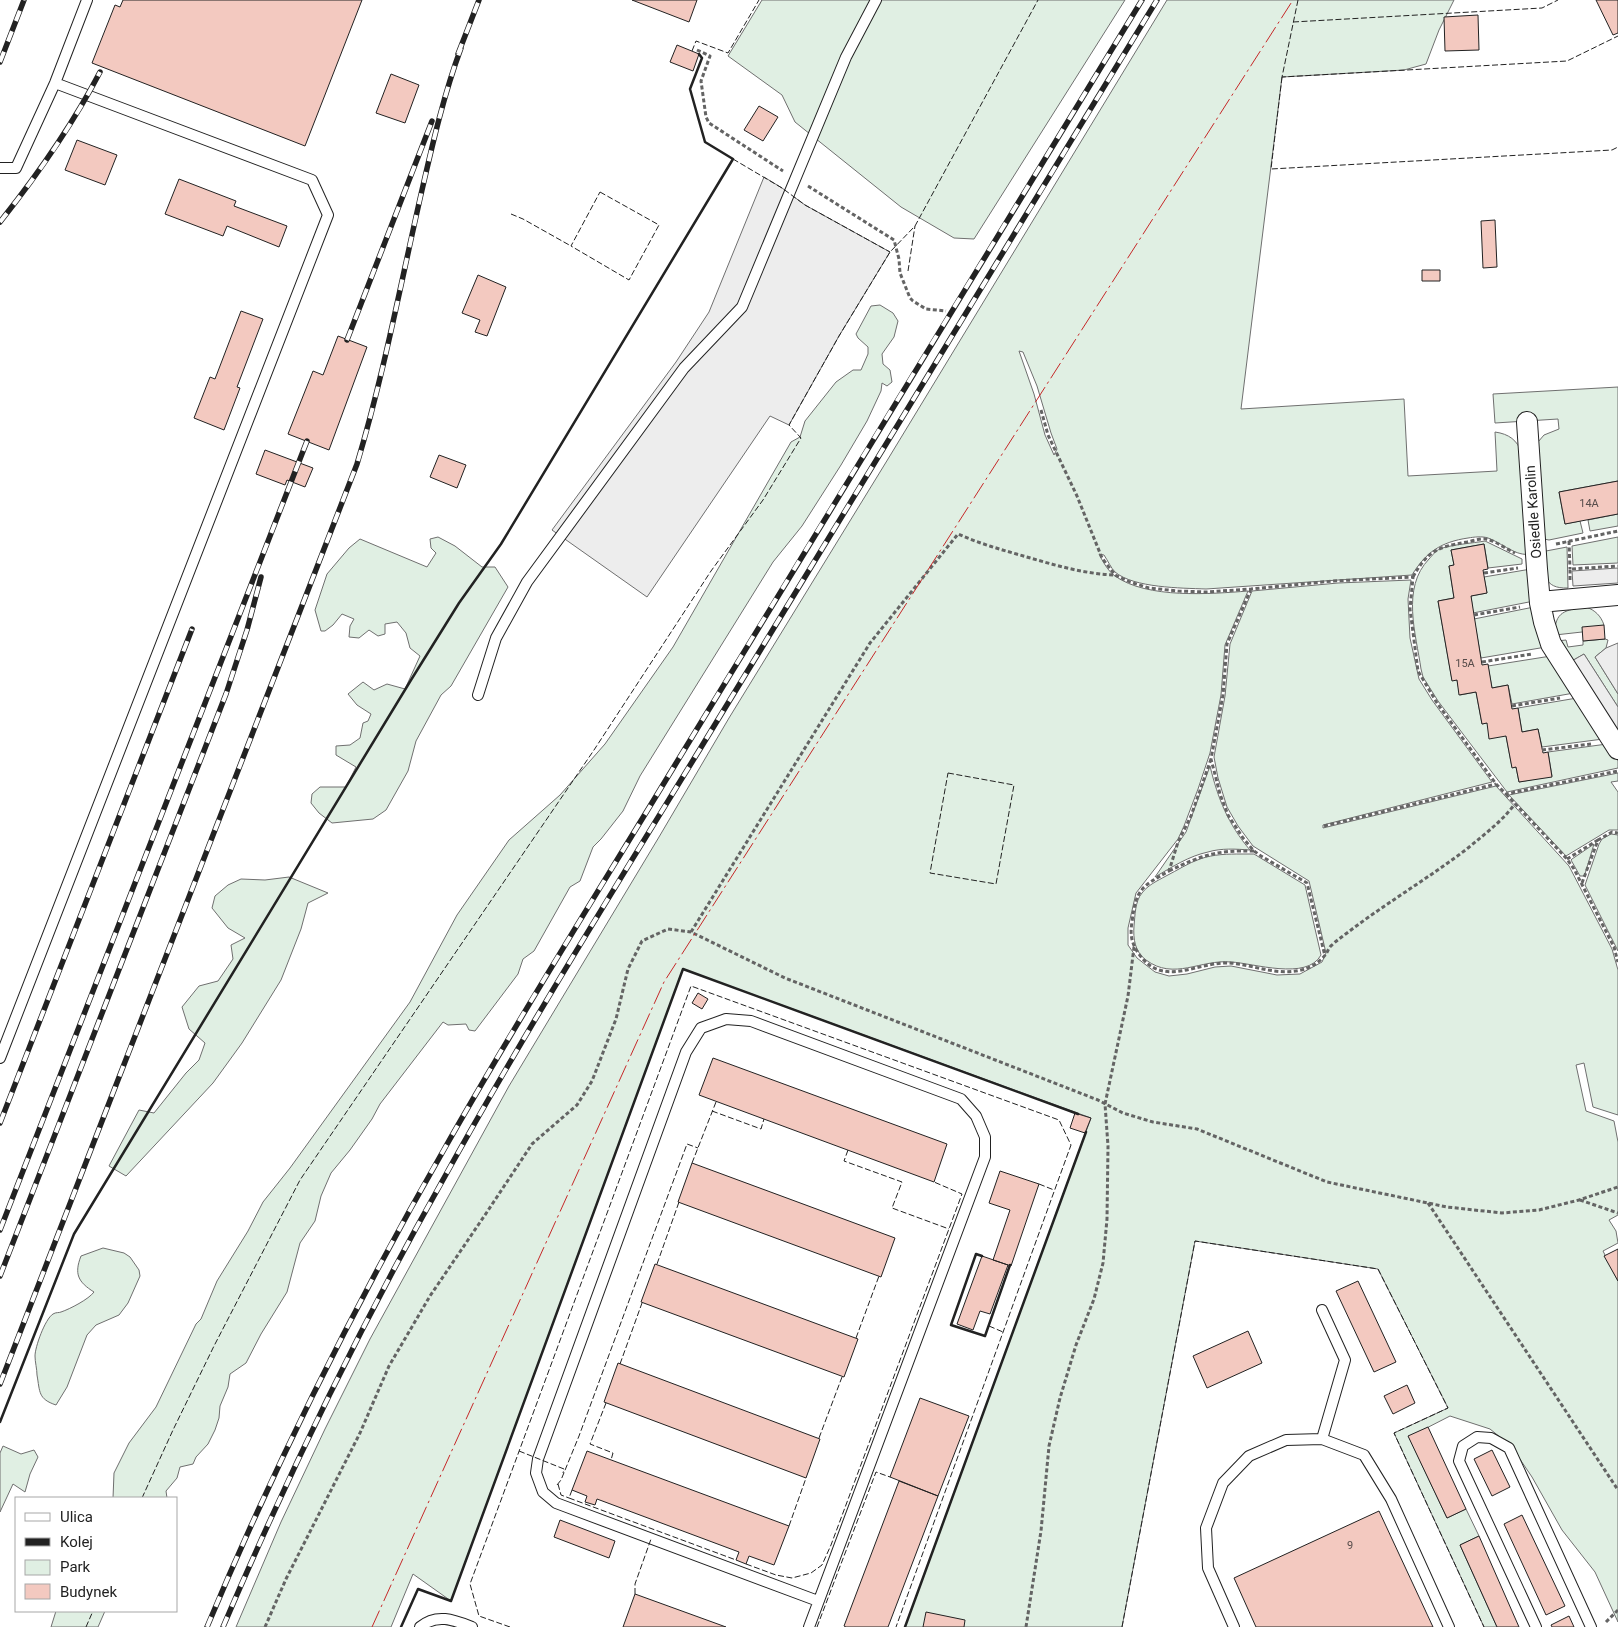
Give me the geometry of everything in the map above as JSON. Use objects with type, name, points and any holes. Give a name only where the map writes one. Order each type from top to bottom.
[{"type":"street","name":"Osiedle Karolin","points":[[1527,422],[1534,557],[1540,602],[1551,644],[1615,745]]},
{"type":"street","points":[[1540,602],[1618,595]]},
{"type":"lane","points":[[0,168],[16,168],[55,83],[87,0]]},
{"type":"lane","points":[[478,695],[496,638],[526,582],[684,368],[742,307],[846,57],[876,0]]},
{"type":"lane","points":[[0,1058],[328,215],[312,180],[55,83]]},
{"type":"lane","points":[[809,1627],[985,1156],[985,1137],[976,1116],[961,1099],[750,1021],[726,1020],[701,1028],[686,1052],[538,1459],[536,1473],[543,1492],[556,1503],[818,1601]]},
{"type":"lane","points":[[1322,1310],[1345,1360],[1322,1439]]},
{"type":"lane","points":[[1536,1627],[1459,1462],[1463,1446],[1477,1437],[1491,1438],[1509,1448],[1591,1627]]},
{"type":"lane","points":[[1234,1627],[1208,1568],[1206,1528],[1223,1483],[1249,1456],[1286,1440],[1322,1439],[1364,1455],[1391,1499],[1449,1627]]},
{"type":"lane","points":[[420,1627],[443,1618],[472,1627]]},
{"type":"path","points":[[697,50],[710,56],[701,81],[706,117],[709,123],[894,240],[900,259],[900,273],[907,292],[913,301],[926,309],[946,311]]},
{"type":"path","points":[[1041,410],[1048,435],[1077,496],[1102,558],[1115,574],[1130,582],[1149,588],[1206,592],[1251,590],[1332,581],[1413,577]]},
{"type":"path","points":[[1484,573],[1528,566],[1534,557],[1569,541],[1618,530]]},
{"type":"path","points":[[691,932],[870,643],[958,534],[976,542],[1054,565],[1099,574],[1115,574]]},
{"type":"path","points":[[1534,557],[1486,539],[1444,546],[1426,558],[1413,577],[1410,609],[1418,671],[1437,703],[1496,784],[1566,858],[1582,883],[1614,947],[1618,962]]},
{"type":"path","points":[[1569,541],[1571,599]]},
{"type":"path","points":[[1570,569],[1618,566]]},
{"type":"path","points":[[1169,871],[1178,842],[1191,816],[1211,759],[1223,694],[1227,644],[1251,590]]},
{"type":"path","points":[[1474,615],[1540,602]]},
{"type":"path","points":[[1482,662],[1555,650]]},
{"type":"path","points":[[1512,706],[1583,694]]},
{"type":"path","points":[[1542,750],[1615,745]]},
{"type":"path","points":[[1211,759],[1220,794],[1228,815],[1243,838],[1254,851],[1307,883],[1325,956]]},
{"type":"path","points":[[1506,794],[1618,771]]},
{"type":"path","points":[[1324,826],[1496,784]]},
{"type":"path","points":[[1254,851],[1218,852],[1200,856],[1146,885],[1138,893],[1130,934],[1134,947],[1143,961],[1156,969],[1168,972],[1230,963],[1259,970],[1278,972],[1301,970],[1317,964],[1331,946],[1353,928],[1444,867],[1503,819],[1515,804]]},
{"type":"path","points":[[1566,858],[1612,832],[1618,832]]},
{"type":"path","points":[[1582,883],[1598,840]]},
{"type":"path","points":[[265,1627],[286,1579],[360,1433],[389,1366],[430,1296],[532,1144],[577,1105],[592,1081],[616,1019],[628,969],[642,941],[668,929],[691,932],[785,978],[1105,1104],[1123,1113],[1153,1122],[1197,1129],[1327,1182],[1447,1207],[1502,1213],[1539,1210],[1580,1200],[1618,1187]]},
{"type":"path","points":[[1026,1627],[1042,1531],[1049,1446],[1060,1398],[1076,1345],[1094,1299],[1103,1263],[1107,1219],[1108,1146],[1105,1104],[1128,996],[1134,947]]},
{"type":"path","points":[[1580,1200],[1618,1212]]},
{"type":"path","points":[[1428,1203],[1618,1490]]},
{"type":"path","points":[[1601,1627],[1618,1610]]},
{"type":"green space","points":[[762,0],[1125,0],[974,239],[954,238],[901,207],[795,122],[782,95],[728,56]]},
{"type":"green space","points":[[1167,0],[1454,0],[1439,30],[1426,64],[1404,70],[1282,77],[1241,409],[1404,399],[1408,476],[1497,471],[1495,432],[1508,436],[1515,441],[1522,453],[1531,554],[1514,552],[1488,538],[1473,537],[1450,542],[1435,549],[1423,560],[1412,575],[1206,589],[1158,586],[1134,581],[1115,572],[1104,555],[1099,554],[1108,569],[1115,576],[1144,588],[1161,592],[1198,594],[1248,591],[1225,645],[1221,695],[1210,753],[1198,789],[1178,839],[1136,893],[1128,928],[1128,945],[1137,958],[1155,972],[1169,976],[1215,967],[1231,966],[1277,975],[1300,974],[1322,962],[1326,953],[1309,881],[1253,846],[1227,807],[1218,778],[1214,757],[1225,696],[1230,644],[1252,591],[1338,583],[1411,580],[1408,599],[1410,638],[1419,679],[1432,700],[1492,782],[1323,825],[1323,828],[1496,786],[1569,866],[1612,949],[1618,970],[1618,1115],[1593,1107],[1584,1063],[1576,1065],[1586,1111],[1614,1121],[1618,1142],[1618,1215],[1609,1220],[1616,1231],[1618,1243],[1603,1251],[1618,1281],[1618,1622],[1595,1572],[1562,1530],[1532,1477],[1511,1446],[1490,1429],[1450,1416],[1409,1437],[1447,1518],[1466,1509],[1479,1536],[1460,1545],[1497,1627],[1484,1627],[1394,1433],[1448,1408],[1378,1269],[1195,1241],[1122,1627],[905,1627],[1091,1118],[683,969],[451,1601],[413,1574],[391,1627],[236,1627],[281,1522],[370,1339],[509,1086],[729,718]],"holes":[[[1019,351],[1023,352],[1037,386],[1057,449],[1054,455],[1045,435],[1034,394]]]},
{"type":"green space","points":[[880,305],[893,313],[898,321],[894,337],[882,354],[883,364],[890,370],[892,382],[887,386],[882,383],[881,391],[867,421],[841,465],[802,526],[773,562],[640,776],[623,811],[593,847],[580,881],[570,887],[534,951],[523,959],[518,974],[475,1031],[469,1030],[466,1024],[448,1025],[443,1022],[380,1104],[350,1150],[331,1173],[321,1196],[315,1221],[300,1243],[287,1292],[261,1334],[246,1363],[230,1374],[215,1430],[208,1444],[196,1457],[193,1464],[180,1467],[177,1478],[166,1491],[167,1497],[113,1497],[114,1473],[129,1443],[156,1407],[196,1324],[201,1319],[217,1281],[248,1231],[263,1202],[290,1168],[410,1002],[457,915],[509,840],[560,795],[605,744],[673,647],[791,442],[800,437],[805,421],[836,382],[853,370],[861,370],[868,354],[868,347],[856,334],[871,306]]},
{"type":"green space","points":[[1618,387],[1618,481],[1559,492],[1565,524],[1580,521],[1583,533],[1549,540],[1544,539],[1538,442],[1544,435],[1559,429],[1558,419],[1495,423],[1493,394]]},
{"type":"green space","points":[[1618,514],[1618,526],[1590,531],[1588,520]]},
{"type":"green space","points":[[438,537],[455,546],[482,567],[495,567],[508,587],[451,686],[441,695],[416,741],[408,771],[386,810],[373,819],[332,823],[319,813],[311,803],[312,794],[320,787],[346,787],[356,767],[336,755],[336,746],[350,745],[360,738],[363,723],[368,721],[371,714],[357,705],[348,694],[363,682],[374,690],[387,684],[405,689],[420,656],[410,648],[406,633],[397,622],[385,624],[385,634],[378,636],[369,630],[359,638],[349,637],[350,626],[354,619],[342,614],[333,625],[325,631],[321,631],[315,610],[327,574],[349,548],[360,539],[427,567],[436,553],[431,548],[430,539]]},
{"type":"green space","points":[[1618,537],[1618,563],[1573,565],[1572,546]]},
{"type":"green space","points":[[1485,541],[1522,559],[1522,564],[1488,568],[1484,544],[1451,550],[1454,565],[1449,566],[1454,598],[1438,601],[1452,680],[1457,680],[1460,695],[1476,692],[1482,724],[1487,723],[1506,736],[1512,767],[1516,767],[1519,782],[1552,776],[1548,752],[1607,744],[1618,761],[1618,768],[1507,792],[1438,701],[1423,677],[1413,612],[1415,584],[1420,571],[1439,550],[1449,546]]},
{"type":"green space","points":[[1567,547],[1568,588],[1560,588],[1549,583],[1546,578],[1541,554],[1546,551]]},
{"type":"green space","points":[[1531,569],[1534,601],[1473,613],[1471,596],[1487,593],[1484,577]]},
{"type":"green space","points":[[1534,607],[1546,647],[1481,658],[1474,619]]},
{"type":"green space","points":[[1586,607],[1597,614],[1604,625],[1582,632],[1555,635],[1555,627],[1559,616],[1573,609]]},
{"type":"green space","points":[[1566,640],[1568,647],[1583,645],[1583,641],[1608,640],[1606,648],[1595,657],[1618,694],[1618,707],[1584,654],[1570,662],[1557,641]]},
{"type":"green space","points":[[1551,656],[1574,693],[1512,704],[1508,685],[1492,688],[1488,666]]},
{"type":"green space","points":[[1577,698],[1603,739],[1542,747],[1538,729],[1522,732],[1518,708]]},
{"type":"green space","points":[[1210,766],[1225,811],[1236,831],[1250,850],[1223,849],[1201,854],[1181,862],[1155,877],[1186,832]]},
{"type":"green space","points":[[1618,773],[1618,781],[1611,782],[1618,792],[1618,830],[1609,830],[1566,856],[1509,795]]},
{"type":"green space","points":[[1611,834],[1618,835],[1618,951],[1585,885],[1599,844],[1602,839]]},
{"type":"green space","points":[[1594,844],[1585,874],[1580,876],[1571,860]]},
{"type":"green space","points":[[1226,854],[1254,854],[1305,885],[1321,955],[1314,963],[1292,969],[1220,962],[1188,968],[1167,969],[1156,966],[1142,957],[1134,940],[1134,931],[1137,904],[1144,890],[1156,881],[1205,857]]},
{"type":"green space","points":[[289,877],[328,893],[308,903],[301,929],[281,980],[242,1043],[213,1083],[126,1176],[109,1166],[139,1110],[154,1113],[199,1060],[205,1043],[189,1029],[182,1007],[199,986],[218,981],[233,959],[231,945],[245,938],[228,928],[212,908],[215,896],[228,885],[241,879],[265,880]]},
{"type":"green space","points":[[103,1248],[124,1253],[130,1257],[139,1270],[140,1276],[128,1303],[119,1315],[96,1325],[87,1335],[67,1387],[56,1405],[50,1403],[41,1394],[35,1352],[44,1327],[50,1317],[54,1313],[65,1311],[79,1304],[94,1292],[84,1285],[79,1277],[79,1262],[81,1256]]},
{"type":"green space","points":[[3,1446],[21,1454],[34,1450],[38,1457],[30,1474],[25,1492],[13,1484],[0,1512],[0,1453]]},
{"type":"green space","points":[[56,1612],[105,1612],[98,1627],[51,1627]]},
{"type":"shaded area","points":[[764,177],[805,205],[890,252],[839,336],[789,425],[770,416],[647,597],[552,530],[676,362],[709,312]]},
{"type":"shaded area","points":[[1618,568],[1618,583],[1573,586],[1572,571]]},
{"type":"shaded area","points":[[1618,643],[1618,694],[1595,657],[1606,648]]},
{"type":"shaded area","points":[[1584,654],[1618,707],[1618,738],[1570,662]]},
{"type":"building","points":[[123,0],[362,0],[305,146],[92,63],[115,5],[120,7]]},
{"type":"building","points":[[632,0],[697,0],[689,22]]},
{"type":"building","points":[[1596,0],[1618,0],[1618,33],[1613,35]]},
{"type":"building","points":[[1478,15],[1479,50],[1445,51],[1444,17]]},
{"type":"building","points":[[677,45],[699,54],[693,71],[670,62]]},
{"type":"building","points":[[391,74],[419,85],[405,123],[376,113]]},
{"type":"building","points":[[759,106],[778,117],[763,141],[744,130]]},
{"type":"building","points":[[77,140],[117,155],[105,185],[65,170]]},
{"type":"building","points":[[179,179],[236,201],[234,206],[287,226],[279,247],[227,226],[223,236],[165,214]]},
{"type":"building","points":[[1495,220],[1497,267],[1483,268],[1481,221]]},
{"type":"building","points":[[1422,270],[1440,270],[1440,281],[1422,281]]},
{"type":"building","points":[[478,275],[506,287],[487,336],[475,332],[480,320],[462,313]]},
{"type":"building","points":[[241,311],[263,319],[237,387],[240,388],[224,430],[194,418],[210,377],[215,379]]},
{"type":"building","points":[[338,336],[367,347],[329,450],[288,434],[313,371],[323,375]]},
{"type":"building","points":[[265,450],[313,468],[305,487],[287,480],[285,485],[256,474]]},
{"type":"building","points":[[439,455],[466,465],[457,488],[430,477]]},
{"type":"building","points":[[1618,481],[1618,514],[1565,524],[1559,492]]},
{"type":"building","points":[[1484,544],[1488,569],[1483,570],[1487,593],[1471,596],[1482,665],[1488,664],[1492,688],[1508,685],[1512,709],[1518,708],[1522,732],[1538,729],[1543,753],[1548,752],[1552,777],[1519,782],[1516,767],[1512,768],[1506,736],[1489,739],[1487,723],[1482,724],[1476,692],[1459,695],[1457,680],[1452,681],[1438,601],[1454,598],[1449,566],[1454,565],[1451,550]]},
{"type":"building","points":[[1604,625],[1605,639],[1583,641],[1582,627]]},
{"type":"building","points":[[698,993],[708,999],[702,1009],[692,1003]]},
{"type":"building","points":[[713,1058],[947,1144],[934,1182],[699,1095]]},
{"type":"building","points":[[1075,1113],[1091,1118],[1085,1133],[1070,1128]]},
{"type":"building","points":[[692,1163],[895,1238],[881,1277],[678,1202]]},
{"type":"building","points":[[1000,1171],[1039,1184],[1011,1266],[993,1260],[1010,1210],[989,1203]]},
{"type":"building","points":[[1618,1249],[1618,1281],[1604,1256]]},
{"type":"building","points":[[982,1256],[1008,1265],[990,1314],[980,1311],[973,1330],[957,1324]]},
{"type":"building","points":[[655,1264],[858,1339],[844,1377],[641,1302]]},
{"type":"building","points":[[1358,1281],[1396,1362],[1374,1372],[1336,1291]]},
{"type":"building","points":[[1248,1331],[1262,1363],[1207,1388],[1193,1356]]},
{"type":"building","points":[[618,1363],[820,1439],[806,1478],[604,1402]]},
{"type":"building","points":[[1407,1385],[1415,1403],[1393,1414],[1384,1396]]},
{"type":"building","points":[[920,1398],[969,1416],[938,1496],[890,1477]]},
{"type":"building","points":[[1428,1427],[1466,1509],[1447,1518],[1408,1436]]},
{"type":"building","points":[[1492,1450],[1510,1487],[1492,1496],[1474,1459]]},
{"type":"building","points":[[587,1451],[789,1526],[774,1565],[749,1556],[746,1564],[736,1560],[739,1552],[597,1499],[595,1505],[585,1502],[587,1496],[572,1490]]},
{"type":"building","points":[[899,1481],[938,1496],[888,1627],[846,1627],[844,1626]]},
{"type":"building","points":[[1379,1511],[1433,1627],[1256,1627],[1234,1578]]},
{"type":"building","points":[[1522,1515],[1565,1606],[1546,1615],[1504,1524]]},
{"type":"building","points":[[560,1520],[615,1541],[609,1558],[554,1537]]},
{"type":"building","points":[[1479,1536],[1519,1627],[1497,1627],[1460,1545]]},
{"type":"building","points":[[635,1594],[726,1627],[623,1627]]},
{"type":"building","points":[[926,1612],[965,1620],[964,1627],[923,1627]]},
{"type":"building","points":[[1569,1616],[1574,1627],[1552,1627],[1551,1625]]},
{"type":"railway","points":[[0,62],[24,0]]},
{"type":"railway","points":[[458,54],[479,0]]},
{"type":"railway","points":[[207,1627],[289,1443],[349,1323],[413,1204],[559,955],[1142,0]]},
{"type":"railway","points":[[223,1627],[272,1515],[352,1349],[470,1131],[600,912],[1157,0]]},
{"type":"railway","points":[[0,1384],[357,464],[384,362],[435,136],[449,83],[461,48]]},
{"type":"railway","points":[[0,222],[54,149],[100,72]]},
{"type":"railway","points":[[347,340],[432,121]]},
{"type":"railway","points":[[0,1230],[307,441]]},
{"type":"railway","points":[[0,1276],[226,694],[247,630],[261,577]]},
{"type":"railway","points":[[0,1123],[192,629]]},
{"type":"fence","points":[[692,51],[696,41],[728,53],[759,0]]},
{"type":"fence","points":[[142,1497],[214,1346],[300,1180],[594,750],[711,571],[763,500],[801,438],[789,425],[839,336],[890,252],[915,226],[1038,0]]},
{"type":"fence","points":[[1298,0],[1282,77],[1567,61],[1618,36]]},
{"type":"fence","points":[[1293,22],[1542,8],[1558,0]]},
{"type":"fence","points":[[1282,77],[1271,169],[1612,150],[1618,147]]},
{"type":"fence","points":[[733,159],[782,188],[805,205],[890,252]]},
{"type":"fence","points":[[600,192],[659,225],[629,280],[571,246],[600,192]]},
{"type":"fence","points":[[511,214],[571,246]]},
{"type":"fence","points":[[908,271],[915,226]]},
{"type":"fence","points":[[948,773],[1014,785],[996,884],[930,873],[948,773]]},
{"type":"fence","points":[[510,1627],[479,1616],[470,1584],[691,986],[1059,1120],[1071,1145],[896,1627]]},
{"type":"fence","points":[[692,1163],[716,1102]]},
{"type":"fence","points":[[712,1111],[761,1129],[764,1119]]},
{"type":"fence","points":[[557,1485],[561,1480],[579,1436],[687,1144],[698,1148]]},
{"type":"fence","points":[[848,1150],[844,1161],[902,1182],[892,1208],[949,1229]]},
{"type":"fence","points":[[746,1564],[776,1575],[792,1578],[811,1573],[822,1565],[962,1194],[934,1182]]},
{"type":"fence","points":[[1039,1184],[1054,1190]]},
{"type":"fence","points":[[657,1264],[679,1202]]},
{"type":"fence","points":[[1122,1627],[1195,1241],[1378,1269],[1448,1408],[1394,1433],[1484,1627]]},
{"type":"fence","points":[[856,1338],[879,1276]]},
{"type":"fence","points":[[620,1364],[642,1303]]},
{"type":"fence","points":[[989,1326],[1003,1332]]},
{"type":"fence","points":[[819,1438],[842,1377]]},
{"type":"fence","points":[[606,1403],[590,1444],[613,1453],[611,1460]]},
{"type":"fence","points":[[519,1451],[564,1469],[563,1473]]},
{"type":"fence","points":[[817,1627],[876,1472],[890,1477]]},
{"type":"fence","points":[[789,1526],[806,1478]]},
{"type":"fence","points":[[558,1484],[561,1495],[569,1498]]},
{"type":"fence","points":[[572,1490],[569,1498],[736,1560]]},
{"type":"fence","points":[[635,1594],[635,1584],[651,1539]]},
{"type":"fence","points":[[86,1627],[93,1612]]},
{"type":"wall","points":[[0,1422],[74,1234],[411,680],[459,603],[501,544],[733,159],[705,142],[690,89],[702,58],[699,54]]},
{"type":"wall","points":[[401,1627],[418,1589],[451,1601],[683,969],[1078,1114]]},
{"type":"wall","points":[[905,1627],[1086,1132]]},
{"type":"wall","points":[[982,1256],[976,1254],[951,1325],[985,1336],[1010,1265]]},
{"type":"power","points":[[372,1627],[664,982],[1293,0]]}]
